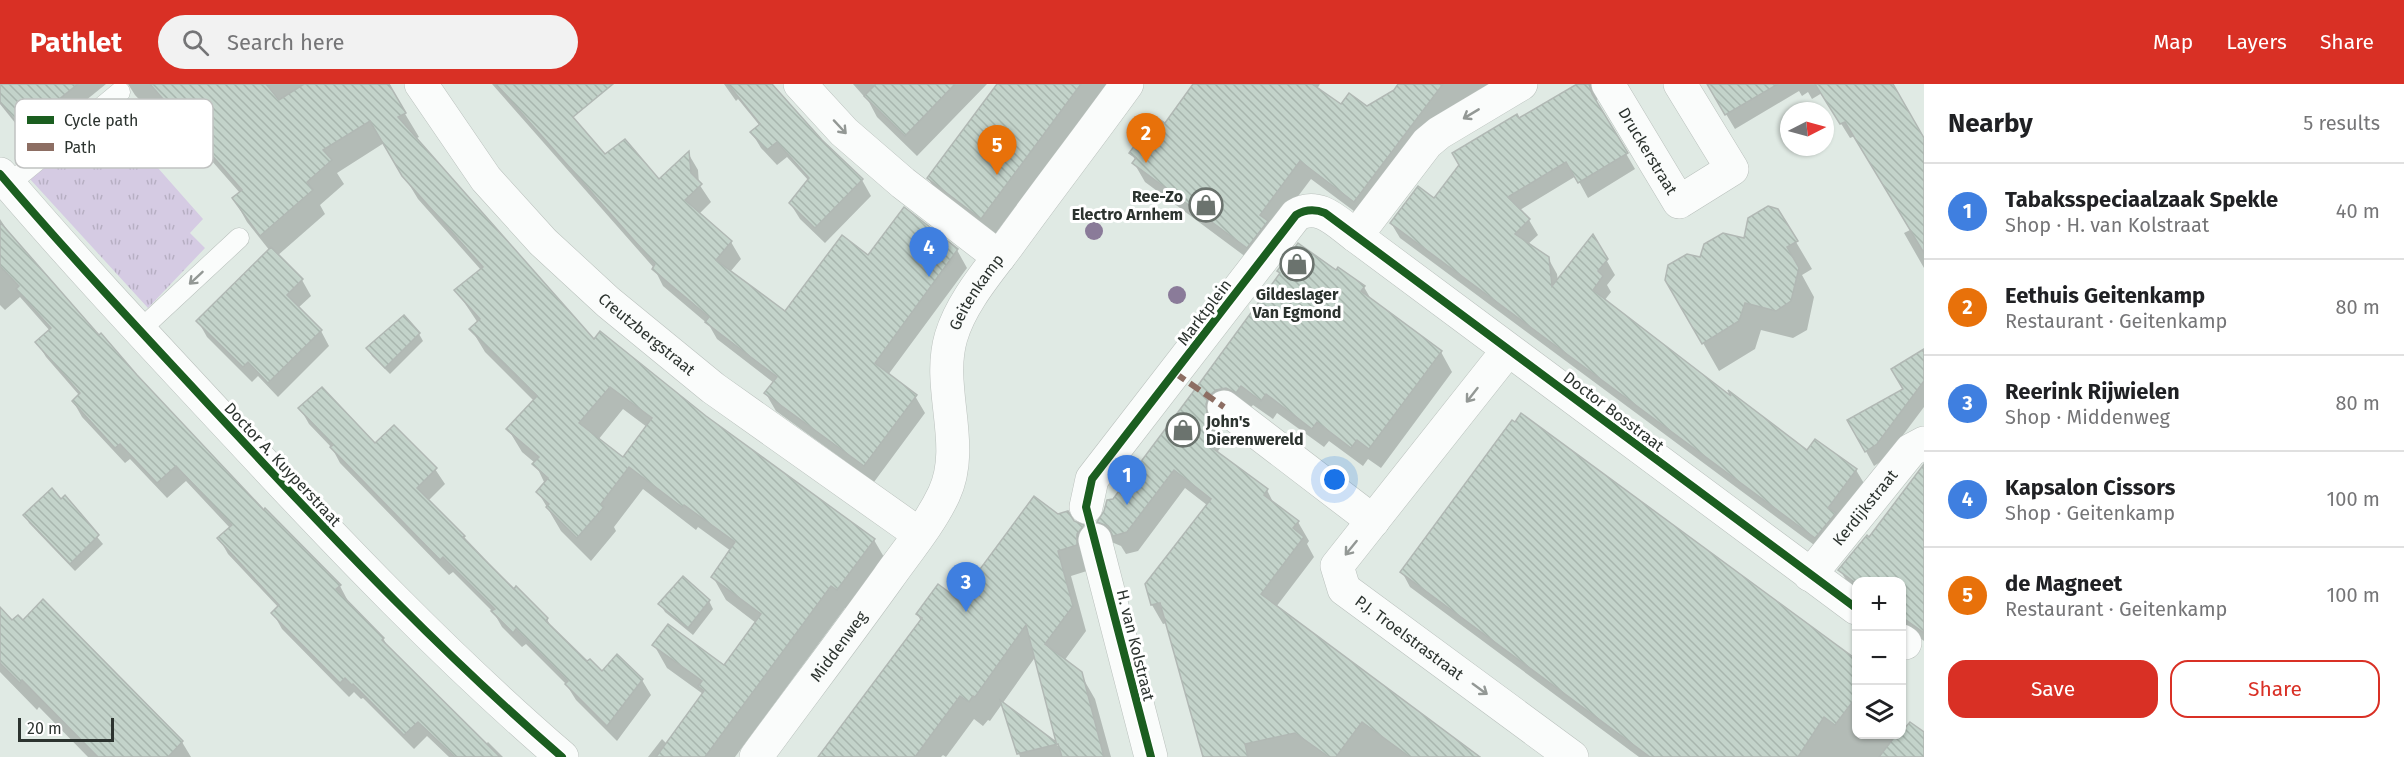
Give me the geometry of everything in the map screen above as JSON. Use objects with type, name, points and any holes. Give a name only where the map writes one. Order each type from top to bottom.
[{"type":"street","name":"Creutzbergstraat","points":[[422,84],[486,178],[543,242],[608,302],[713,388],[919,534]]},
{"type":"street","points":[[800,84],[844,132],[903,183],[999,257]]},
{"type":"street","name":"Geitenkamp","points":[[919,534],[944,495],[950,477],[953,458],[946,370],[951,335],[964,307],[999,257],[1127,84]]},
{"type":"street","points":[[1356,236],[1427,142],[1521,84]]},
{"type":"street","name":"Druckerstraat","points":[[1608,84],[1679,202],[1732,169],[1680,84]]},
{"type":"street","name":"Doctor A. Kuyperstraat","points":[[4,179],[139,330],[326,530],[498,702],[562,757]]},
{"type":"street","name":"Marktplein","points":[[1089,493],[1296,215],[1302,211],[1318,210],[1356,236]]},
{"type":"street","name":"Doctor Bosstraat","points":[[1356,236],[1852,604]]},
{"type":"street","name":"P.J. Troelstrastraat","points":[[1508,350],[1336,566],[1344,589],[1572,757]]},
{"type":"street","points":[[1224,407],[1373,521]]},
{"type":"street","name":"Kerdijkstraat","points":[[1810,575],[1911,450],[1924,443]]},
{"type":"street","name":"Middenweg","points":[[756,757],[919,534]]},
{"type":"street","name":"H. van Kolstraat","points":[[1095,540],[1151,757]]},
{"type":"lane","points":[[111,99],[120,92]]},
{"type":"lane","points":[[4,179],[19,168]]},
{"type":"lane","points":[[139,330],[239,238]]},
{"type":"green space","points":[[42,168],[158,168],[203,219],[190,233],[205,248],[148,308],[29,178]]},
{"type":"building","points":[[0,84],[78,84],[59,99],[15,99],[15,120],[0,102]]},
{"type":"building","points":[[150,84],[266,84],[279,100],[304,84],[389,84],[406,113],[398,117],[594,339],[600,331],[706,416],[875,539],[837,590],[831,586],[705,757],[656,757],[704,691],[698,686],[702,681],[652,645],[668,624],[724,665],[761,614],[711,577],[735,542],[684,505],[682,507],[629,467],[601,504],[604,507],[577,538],[546,507],[549,504],[536,492],[548,478],[532,464],[539,457],[506,429],[537,396],[469,329],[480,319],[454,290],[483,267],[402,176],[370,121],[323,150],[332,160],[307,182],[313,190],[260,236],[232,198],[242,190],[213,157],[213,99],[163,99]],"holes":[[[610,387],[652,418],[623,457],[579,423]]]},
{"type":"building","points":[[496,84],[613,84],[573,117],[605,154],[625,139],[659,179],[689,151],[691,173],[702,184],[685,200],[732,241],[716,260],[785,311],[842,235],[868,255],[904,207],[958,249],[875,363],[917,395],[864,466],[764,393],[777,377],[705,322],[709,317],[652,269],[655,264]]},
{"type":"building","points":[[728,84],[772,84],[822,140],[863,179],[815,228],[789,203],[809,178],[777,142],[767,150],[750,132],[760,124]]},
{"type":"building","points":[[876,84],[955,84],[905,136],[864,96]]},
{"type":"building","points":[[997,84],[1081,84],[981,219],[927,178]]},
{"type":"building","points":[[1193,84],[1312,84],[1341,104],[1349,93],[1367,106],[1394,90],[1398,84],[1443,84],[1354,202],[1300,161],[1260,215],[1268,221],[1247,248],[1132,163],[1136,158],[1129,153],[1156,117],[1165,123]]},
{"type":"building","points":[[1577,84],[1589,84],[1592,94],[1628,153],[1578,183],[1566,162],[1508,197],[1530,219],[1515,234],[1549,257],[1552,286],[1593,234],[1608,259],[1598,271],[1603,276],[1593,290],[1731,396],[1728,390],[1807,450],[1815,439],[1857,469],[1828,508],[1836,513],[1815,538],[1390,223],[1418,186],[1434,198],[1459,165],[1452,153],[1517,114],[1519,118]]},
{"type":"building","points":[[1707,84],[1778,84],[1725,115]]},
{"type":"building","points":[[1815,84],[1893,84],[1924,138],[1924,253],[1845,122],[1840,124],[1834,114],[1834,102],[1826,102]]},
{"type":"building","points":[[1768,206],[1778,209],[1798,241],[1787,247],[1799,268],[1791,301],[1776,311],[1745,303],[1739,321],[1702,344],[1665,280],[1668,265],[1687,254],[1700,257],[1704,244],[1723,233],[1744,238],[1748,218]]},
{"type":"building","points":[[0,222],[99,335],[101,333],[137,375],[264,510],[265,508],[341,585],[336,589],[384,638],[382,640],[500,757],[455,757],[418,722],[404,735],[353,684],[345,678],[340,683],[271,613],[279,605],[217,538],[232,525],[176,466],[157,483],[120,444],[115,448],[72,401],[80,393],[35,342],[51,328],[16,289],[19,286],[0,266]]},
{"type":"building","points":[[1298,243],[1336,270],[1338,267],[1365,286],[1361,291],[1442,351],[1369,449],[1357,440],[1351,448],[1317,422],[1312,429],[1266,394],[1261,401],[1241,386],[1236,393],[1226,388],[1216,390],[1209,396],[1206,404],[1207,414],[1214,423],[1207,433],[1212,437],[1207,444],[1268,489],[1264,495],[1299,521],[1293,528],[1304,537],[1261,594],[1480,757],[1410,757],[1362,722],[1336,757],[1329,757],[1295,733],[1245,744],[1248,757],[1203,757],[1160,603],[1151,605],[1145,584],[1211,499],[1174,470],[1127,532],[1113,536],[1108,526],[1097,522],[1104,511],[1107,500],[1113,499],[1196,388],[1280,273],[1277,271]]},
{"type":"building","points":[[271,247],[303,279],[287,295],[322,330],[268,383],[248,362],[243,367],[196,321]]},
{"type":"building","points":[[404,315],[420,333],[385,368],[366,348]]},
{"type":"building","points":[[1924,349],[1924,381],[1877,444],[1865,452],[1847,420],[1903,389],[1891,369]]},
{"type":"building","points":[[322,387],[375,443],[394,425],[437,468],[417,488],[514,589],[516,586],[548,618],[546,621],[587,661],[590,659],[602,671],[617,654],[643,679],[607,726],[565,684],[568,681],[516,629],[513,633],[491,611],[495,609],[443,557],[440,560],[330,447],[333,445],[298,408]]},
{"type":"building","points":[[1521,413],[1852,656],[1852,703],[1835,725],[1824,717],[1798,757],[1650,757],[1400,572],[1512,420],[1515,422]]},
{"type":"building","points":[[1924,464],[1924,633],[1906,620],[1906,577],[1852,577],[1852,580],[1838,570],[1867,535],[1869,537]]},
{"type":"building","points":[[52,488],[61,499],[65,495],[99,535],[70,564],[23,515]]},
{"type":"building","points":[[1034,496],[1058,514],[1068,511],[1074,521],[1084,525],[1077,534],[1077,545],[1058,551],[1073,606],[1045,644],[1082,672],[1104,757],[1062,757],[1058,744],[1017,754],[1000,700],[1056,742],[1026,625],[975,697],[973,696],[969,702],[960,696],[915,757],[818,757],[922,618],[916,614],[938,584],[958,599]]},
{"type":"building","points":[[683,576],[710,600],[688,628],[658,604]]},
{"type":"building","points":[[43,599],[183,741],[168,757],[98,757],[22,680],[20,683],[0,663],[0,607],[12,620],[18,615],[23,620]]},
{"type":"building","points":[[1910,722],[1924,732],[1924,757],[1879,757],[1893,739],[1906,739],[1906,727]]},
{"type":"marked path","points":[[1175,373],[1224,407]]},
{"type":"cycle path","points":[[0,174],[117,306],[355,560],[436,641],[562,757]]},
{"type":"cycle path","points":[[1151,757],[1086,507],[1092,479],[1296,215],[1307,211],[1325,213],[1852,605]]},
{"type":"place","name":"Eethuis Geitenkamp","points":[[1146,163]]},
{"type":"place","name":"de Magneet","points":[[997,175]]},
{"type":"place","name":"Ree-Zo Electro Arnhem","points":[[1206,205]]},
{"type":"place","name":"Gildeslager Van Egmond","points":[[1297,264]]},
{"type":"place","name":"Kapsalon Cissors","points":[[929,277]]},
{"type":"place","name":"John's Dierenwereld","points":[[1183,430]]},
{"type":"place","name":"Tabaksspeciaalzaak Spekle","points":[[1127,505]]},
{"type":"place","name":"Reerink Rijwielen","points":[[966,612]]}]
